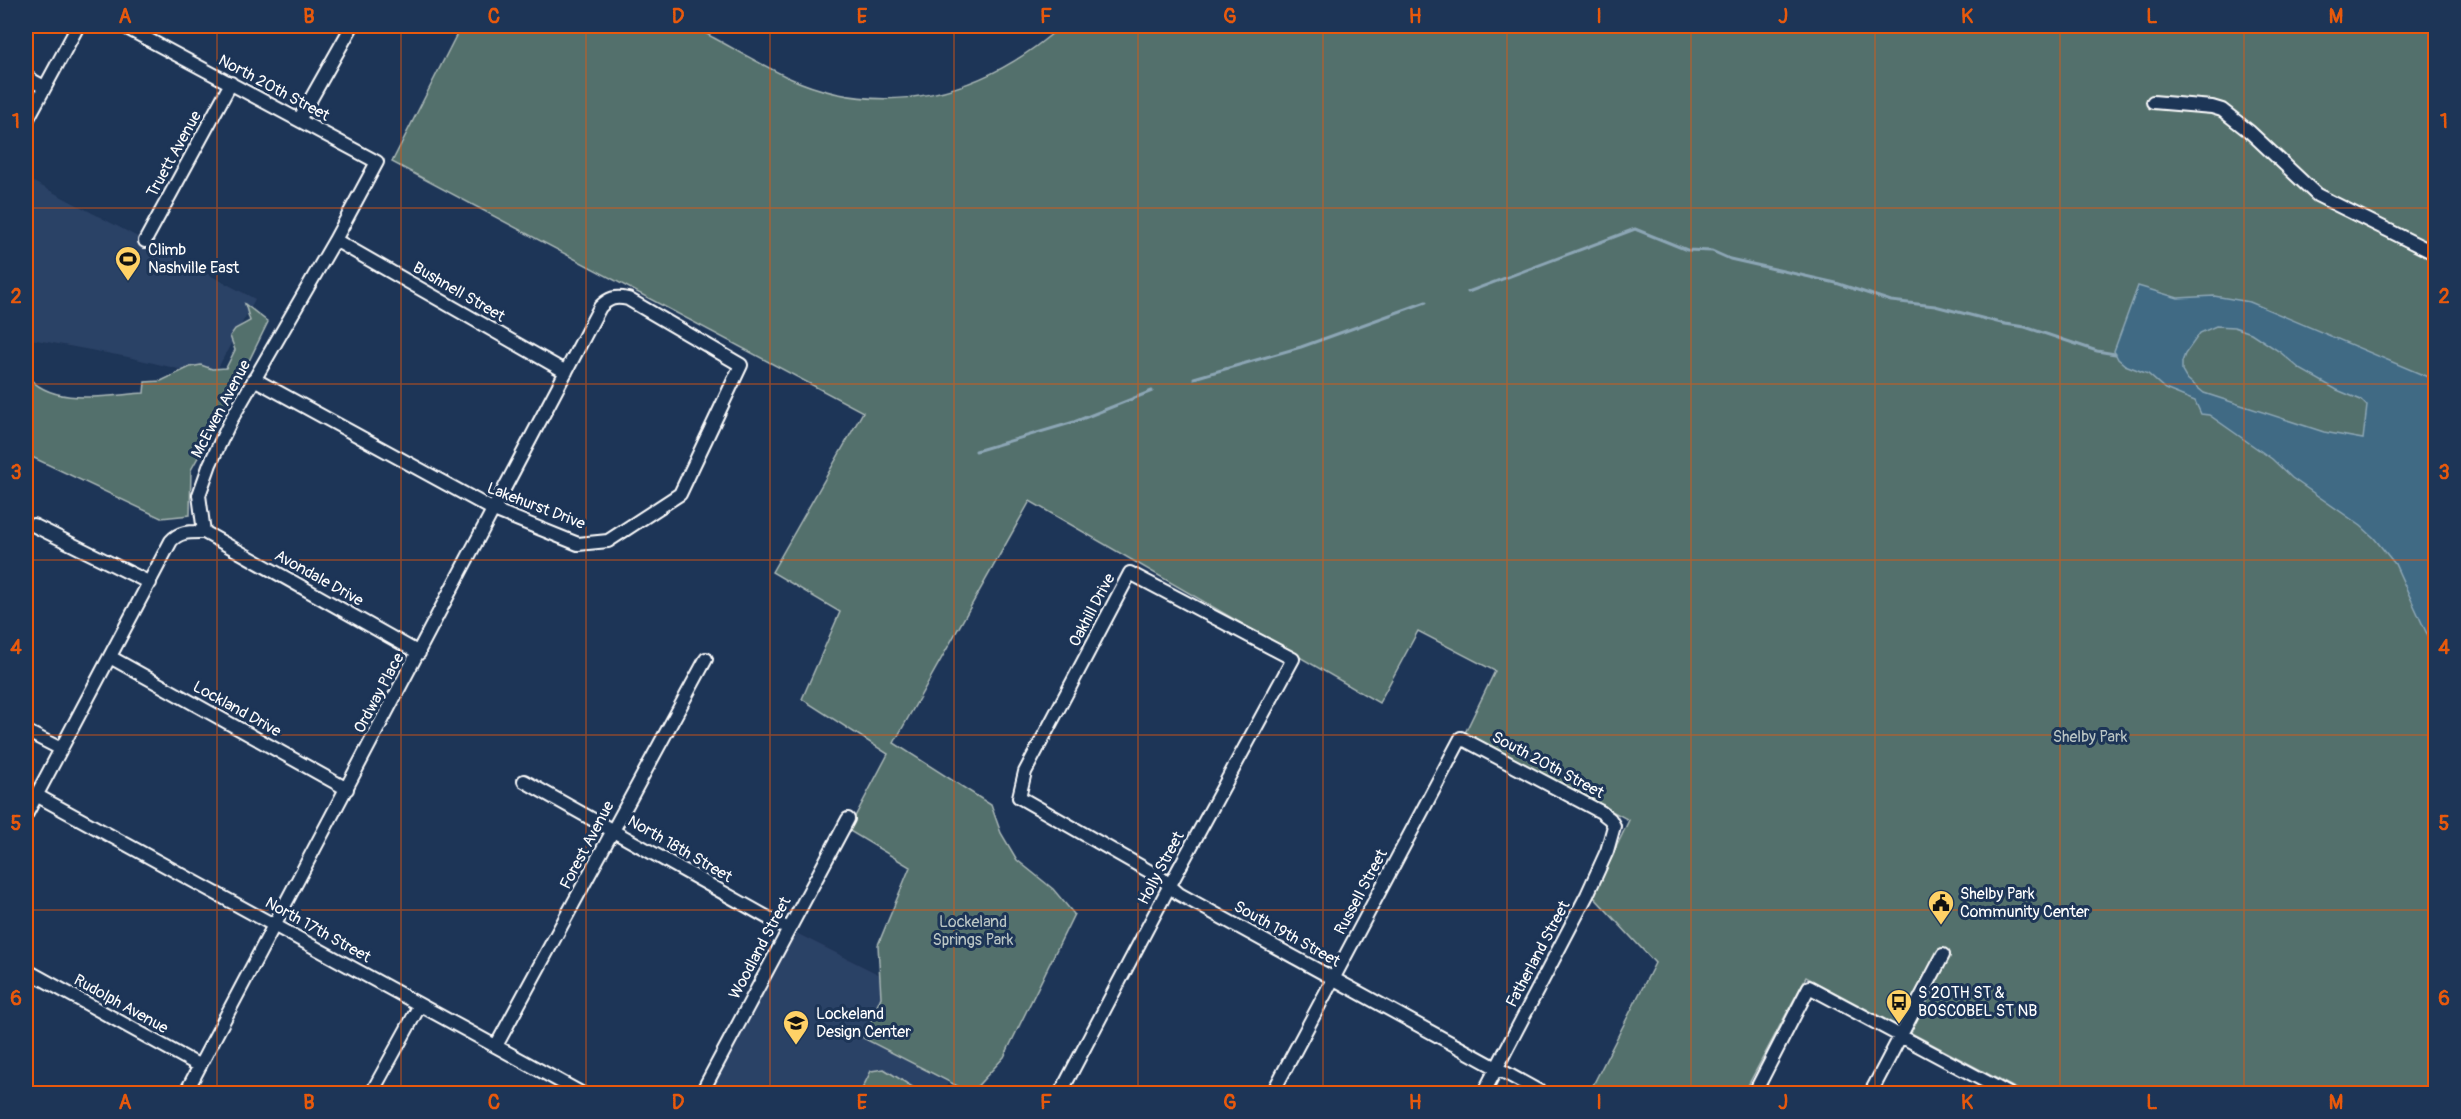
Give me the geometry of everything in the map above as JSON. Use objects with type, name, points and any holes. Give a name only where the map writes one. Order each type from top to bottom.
[{"type":"street","points":[[26,122],[78,26]]},
{"type":"street","name":"North 20th Street","points":[[123,26],[377,162]]},
{"type":"street","points":[[298,120],[352,26]]},
{"type":"street","points":[[26,77],[44,87]]},
{"type":"street","name":"Truett Avenue","points":[[145,241],[231,83]]},
{"type":"street","points":[[2153,102],[2212,107],[2222,110],[2250,132],[2318,195],[2436,254]]},
{"type":"street","name":"McEwen Avenue","points":[[204,532],[199,495],[226,429],[335,240],[377,162]]},
{"type":"street","name":"Bushnell Street","points":[[335,240],[566,372]]},
{"type":"street","name":"Lakehurst Drive","points":[[254,379],[494,510],[578,544],[608,541],[680,494],[741,365],[627,299],[617,296],[600,307]]},
{"type":"street","name":"Ordway Place","points":[[185,1094],[600,307]]},
{"type":"street","points":[[33,525],[150,583]]},
{"type":"street","points":[[26,815],[171,541],[177,535],[187,532],[204,532]]},
{"type":"street","name":"Avondale Drive","points":[[204,532],[419,653]]},
{"type":"street","name":"Oakhill Drive","points":[[1019,797],[1025,772],[1130,573],[1293,659]]},
{"type":"street","name":"Lockland Drive","points":[[110,657],[347,789]]},
{"type":"street","name":"Forest Avenue","points":[[496,1046],[706,659]]},
{"type":"street","name":"Holly Street","points":[[1065,1092],[1170,885],[1293,659]]},
{"type":"street","points":[[26,731],[61,749]]},
{"type":"street","name":"South 20th Street","points":[[1461,738],[1601,812],[1610,819],[1614,826]]},
{"type":"street","name":"Russell Street","points":[[1272,1094],[1461,738]]},
{"type":"street","name":"North 18th Street","points":[[524,781],[788,929]]},
{"type":"street","name":"North 17th Street","points":[[36,795],[577,1092]]},
{"type":"street","name":"South 19th Street","points":[[1019,797],[1161,878],[1179,894],[1544,1094]]},
{"type":"street","name":"Woodland Street","points":[[701,1094],[848,819]]},
{"type":"street","name":"Fatherland Street","points":[[1483,1094],[1587,895],[1608,850],[1614,826]]},
{"type":"street","points":[[1870,1094],[1942,955]]},
{"type":"street","name":"Rudolph Avenue","points":[[26,970],[200,1066]]},
{"type":"street","points":[[1754,1094],[1809,987],[2009,1094]]},
{"type":"street","points":[[371,1094],[420,1005]]},
{"type":"shaded area","points":[[26,178],[255,299],[213,377],[128,357],[26,338]]},
{"type":"shaded area","points":[[2138,286],[2178,298],[2214,296],[2250,302],[2435,380],[2435,646],[2426,632],[2395,564],[2361,526],[2292,478],[2272,459],[2209,415],[2201,414],[2195,401],[2165,389],[2148,374],[2125,365],[2114,351]],"holes":[[[2216,326],[2234,327],[2251,333],[2280,352],[2300,369],[2337,390],[2361,400],[2367,406],[2363,439],[2324,432],[2204,393],[2186,378],[2182,371],[2182,362],[2200,333]]]},
{"type":"shaded area","points":[[788,929],[880,975],[881,997],[863,1038],[948,1083],[942,1094],[701,1094]]},
{"type":"green space","points":[[684,25],[699,30],[787,77],[823,90],[860,97],[896,98],[931,94],[966,84],[999,69],[1031,50],[1061,26],[2435,26],[2435,1093],[2024,1093],[1806,977],[1744,1093],[1589,1093],[1655,963],[1593,896],[1629,820],[1465,733],[1495,671],[1418,631],[1379,703],[1030,501],[894,743],[991,805],[1001,833],[1017,860],[1053,889],[1074,914],[1004,1057],[971,1093],[863,1038],[881,997],[878,945],[910,867],[848,830],[888,754],[802,699],[840,612],[772,572],[863,412],[392,162],[461,26]]},
{"type":"green space","points":[[245,304],[268,322],[244,371],[239,374],[226,407],[191,470],[190,515],[161,518],[32,457],[26,471],[26,374],[36,385],[50,392],[97,397],[144,393],[145,382],[161,381],[190,367],[201,365],[212,369],[226,368],[235,350],[230,336],[235,329],[250,321]]},
{"type":"green space","points":[[884,1069],[922,1093],[862,1093],[871,1071]]},
{"type":"waterway","points":[[1468,292],[1635,229],[1687,250],[1712,251],[1730,259],[1836,283],[1891,301],[1935,306],[2025,327],[2097,351],[2115,354]]},
{"type":"waterway","points":[[1194,378],[1301,347],[1426,302]]},
{"type":"waterway","points":[[976,451],[1074,422],[1152,391]]},
{"type":"place","name":"Climb Nashville East","points":[[128,282]]},
{"type":"place","name":"Shelby Park Community Center","points":[[1941,926]]},
{"type":"place","name":"S 20TH ST & BOSCOBEL ST NB","points":[[1899,1025]]},
{"type":"place","name":"Lockeland Design Center","points":[[796,1046]]},
{"type":"park label","name":"Shelby Park","points":[[2090,737]]},
{"type":"park label","name":"Lockeland Springs Park","points":[[973,931]]}]
